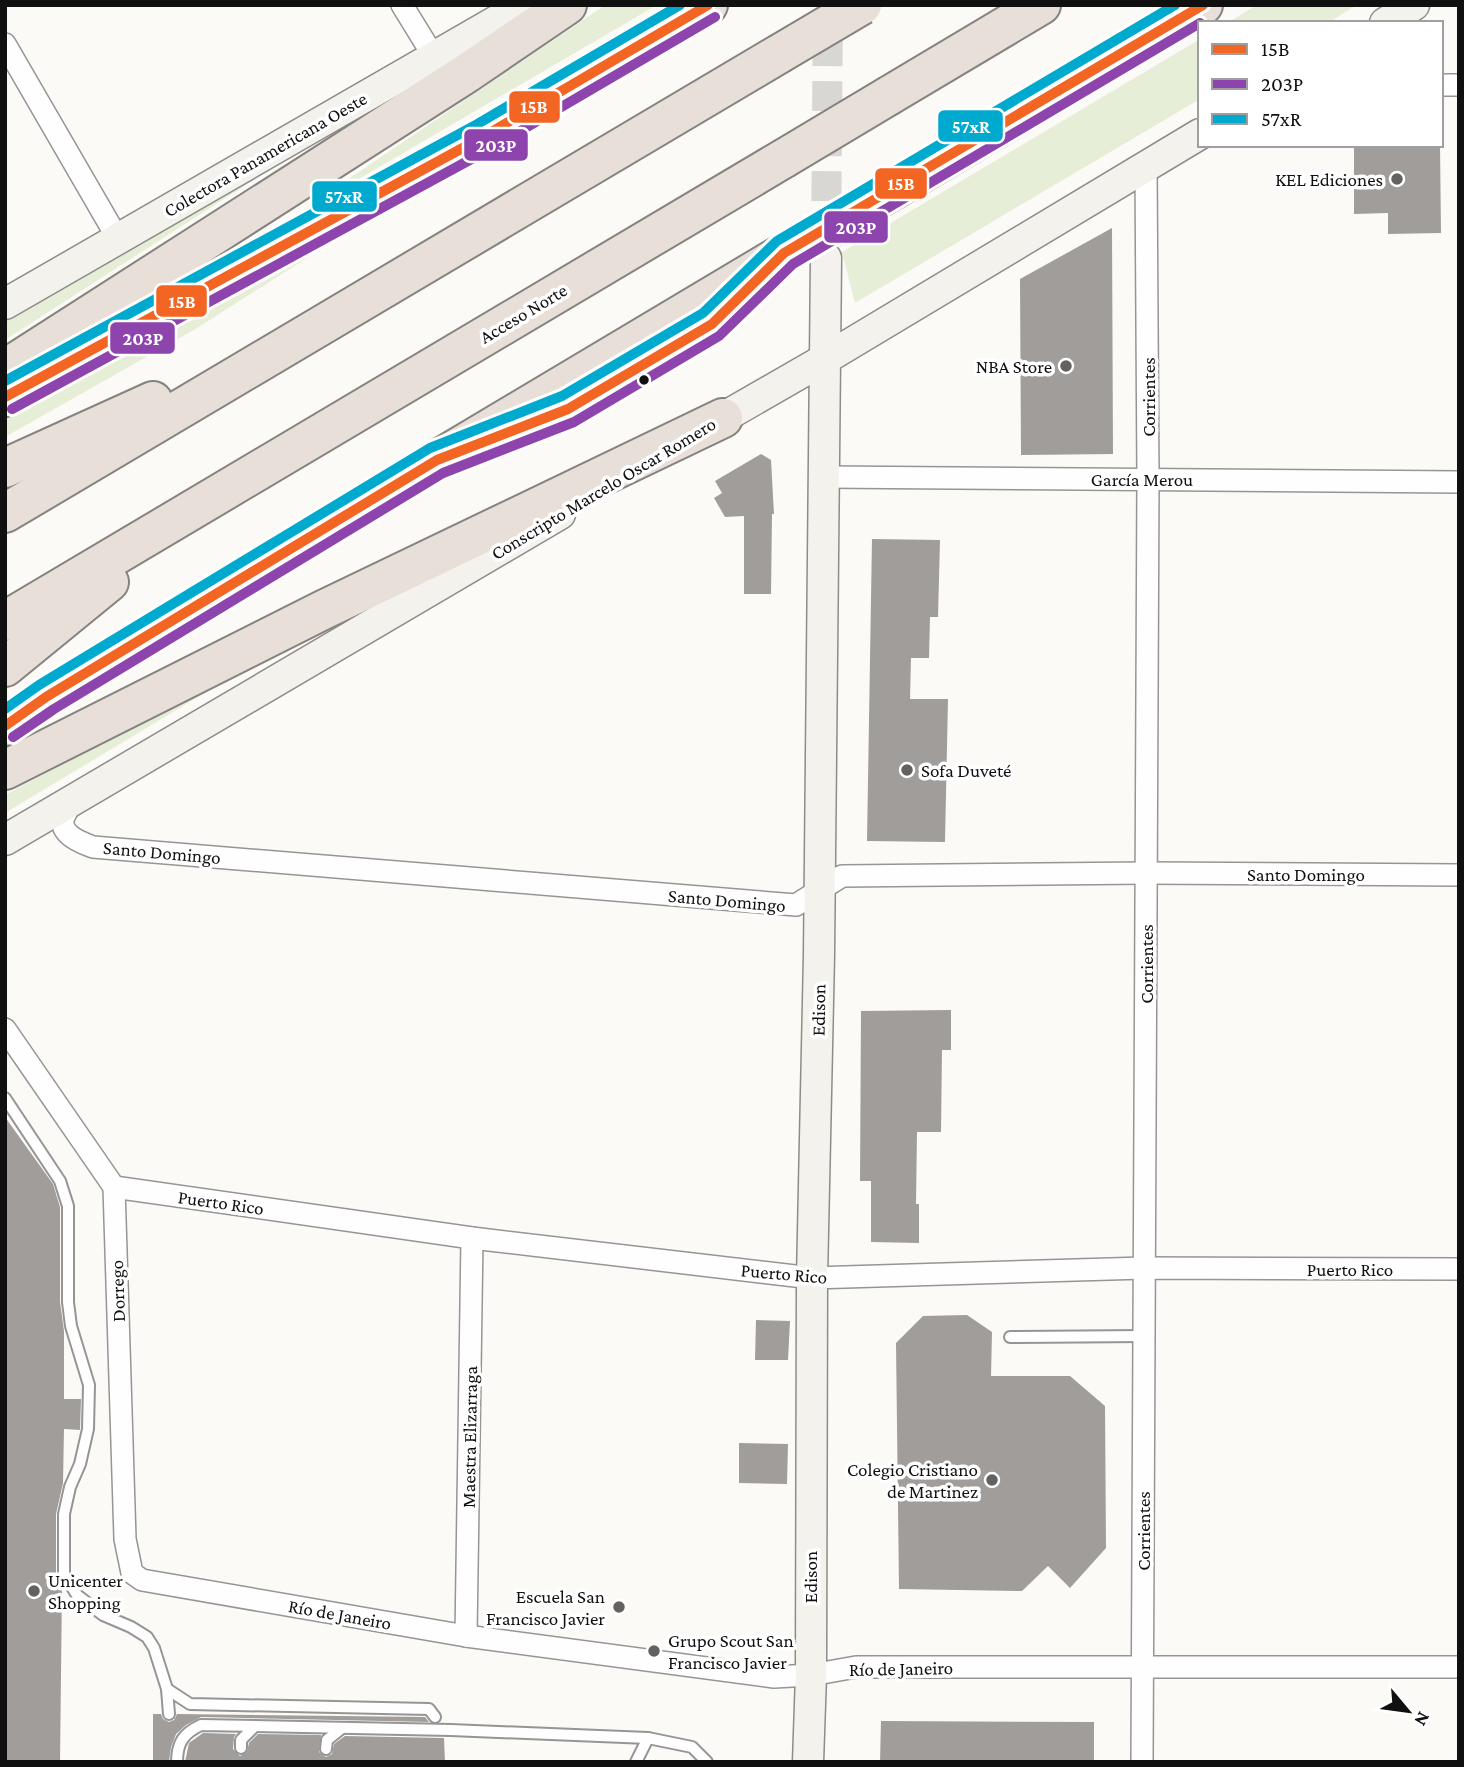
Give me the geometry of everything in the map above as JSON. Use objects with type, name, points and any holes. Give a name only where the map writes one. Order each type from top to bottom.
[{"type":"highway","points":[[5,369],[467,73],[567,5]]},
{"type":"highway","points":[[5,397],[481,138],[708,5]]},
{"type":"highway","points":[[5,513],[862,5]]},
{"type":"highway","name":"Acceso Norte","points":[[5,621],[1041,5]]},
{"type":"highway","points":[[5,726],[47,697],[437,460],[1203,5]]},
{"type":"highway","points":[[5,468],[336,317]]},
{"type":"highway","points":[[5,771],[323,610],[723,418]]},
{"type":"highway","points":[[5,667],[206,503]]},
{"type":"street","points":[[402,5],[434,57]]},
{"type":"street","name":"Colectora Panamericana Oeste","points":[[5,304],[524,5]]},
{"type":"street","points":[[1388,21],[1414,5]]},
{"type":"street","points":[[5,44],[118,239]]},
{"type":"street","name":"Conscripto Marcelo Oscar Romero","points":[[5,841],[825,359],[1198,135]]},
{"type":"street","name":"Corrientes","points":[[1142,1762],[1148,479],[1146,166]]},
{"type":"street","name":"Edison","points":[[808,1762],[826,258]]},
{"type":"street","name":"García Merou","points":[[825,477],[1459,482]]},
{"type":"street","name":"Santo Domingo","points":[[71,803],[63,821],[65,830],[72,837],[93,847],[796,905],[842,876],[1146,873],[1459,875]]},
{"type":"street","points":[[5,1029],[114,1187]]},
{"type":"street","name":"Puerto Rico","points":[[114,1187],[472,1238],[812,1278],[1144,1268],[1459,1269]]},
{"type":"street","name":"Dorrego","points":[[114,1187],[125,1539],[132,1573],[142,1580]]},
{"type":"street","name":"Maestra Elizarraga","points":[[466,1636],[472,1238]]},
{"type":"street","name":"Río de Janeiro","points":[[142,1580],[466,1636],[774,1677],[811,1675],[856,1667],[1459,1667]]},
{"type":"lane","points":[[5,1098],[60,1181],[68,1206],[68,1302],[71,1326],[89,1385],[89,1429],[64,1514],[64,1574],[77,1595],[103,1615],[147,1637],[154,1648],[167,1689],[169,1714]]},
{"type":"lane","points":[[1010,1337],[1144,1336]]},
{"type":"lane","points":[[167,1689],[190,1704],[429,1710],[435,1717]]},
{"type":"lane","points":[[177,1762],[177,1746],[188,1731],[201,1725],[648,1738],[692,1747],[707,1762]]},
{"type":"lane","points":[[241,1748],[241,1740],[254,1726]]},
{"type":"lane","points":[[326,1749],[327,1740],[342,1728]]},
{"type":"lane","points":[[636,1762],[648,1738]]},
{"type":"green space","points":[[605,5],[657,5],[285,222]]},
{"type":"green space","points":[[1257,5],[1357,5],[1331,21],[1230,21]]},
{"type":"green space","points":[[1198,40],[1198,100],[855,303],[842,252]]},
{"type":"green space","points":[[398,87],[5,340],[5,320]]},
{"type":"green space","points":[[351,230],[194,330],[5,437],[5,418]]},
{"type":"green space","points":[[263,658],[5,813],[5,795]]},
{"type":"building","name":"KEL Ediciones","points":[[1354,147],[1440,147],[1441,233],[1388,234],[1388,213],[1354,214]]},
{"type":"building","name":"NBA Store","points":[[1112,228],[1113,454],[1021,455],[1020,279]]},
{"type":"building","points":[[761,454],[771,460],[774,514],[771,594],[744,594],[744,516],[725,517],[714,498],[722,493],[715,481]]},
{"type":"building","points":[[872,539],[940,540],[938,617],[930,617],[929,658],[911,658],[910,699],[948,699],[945,842],[867,841]]},
{"type":"building","points":[[951,1010],[951,1050],[942,1050],[941,1132],[917,1132],[916,1204],[919,1204],[919,1243],[871,1242],[871,1181],[860,1181],[861,1011]]},
{"type":"building","name":"Unicenter Shopping","points":[[5,1117],[53,1184],[60,1207],[64,1399],[81,1399],[80,1430],[64,1429],[63,1483],[56,1514],[56,1574],[62,1586],[60,1762],[5,1762]]},
{"type":"building","points":[[967,1315],[992,1332],[991,1376],[1070,1376],[1105,1406],[1106,1548],[1070,1588],[1048,1566],[1022,1591],[899,1589],[896,1343],[923,1316]]},
{"type":"building","points":[[756,1320],[790,1321],[788,1360],[755,1360]]},
{"type":"building","points":[[739,1443],[788,1444],[787,1484],[739,1483]]},
{"type":"building","points":[[153,1714],[161,1714],[163,1719],[169,1722],[174,1720],[177,1714],[425,1717],[429,1722],[201,1717],[176,1734],[169,1762],[153,1762]]},
{"type":"building","points":[[881,1721],[1094,1722],[1094,1762],[880,1762]]},
{"type":"building","points":[[203,1733],[236,1734],[233,1749],[240,1756],[247,1752],[249,1743],[258,1734],[321,1735],[319,1752],[326,1757],[332,1754],[334,1744],[345,1736],[444,1738],[445,1762],[185,1762],[189,1743]]},
{"type":"tunnel","points":[[826,246],[828,9]]},
{"type":"transit line","name":"57xR","points":[[5,381],[474,126],[680,5]]},
{"type":"transit line","name":"15B","points":[[5,397],[481,138],[708,5]]},
{"type":"transit line","name":"57xR","points":[[5,709],[39,685],[430,448],[562,396],[703,313],[777,241],[1175,5]]},
{"type":"transit line","name":"15B","points":[[5,726],[46,697],[437,460],[568,409],[712,324],[784,253],[1203,5]]},
{"type":"transit line","name":"203P","points":[[12,409],[488,150],[715,17]]},
{"type":"transit line","name":"203P","points":[[13,737],[54,709],[443,473],[574,422],[719,336],[793,264],[1198,24]]},
{"type":"place","name":"KEL Ediciones","points":[[1397,179]]},
{"type":"place","name":"NBA Store","points":[[1066,366]]},
{"type":"place","name":"Sofa Duveté","points":[[907,770]]},
{"type":"place","name":"Colegio Cristiano de Martinez","points":[[992,1480]]},
{"type":"place","name":"Unicenter Shopping","points":[[34,1591]]},
{"type":"place","name":"Escuela San Francisco Javier","points":[[619,1607]]},
{"type":"place","name":"Grupo Scout San Francisco Javier","points":[[654,1651]]}]
